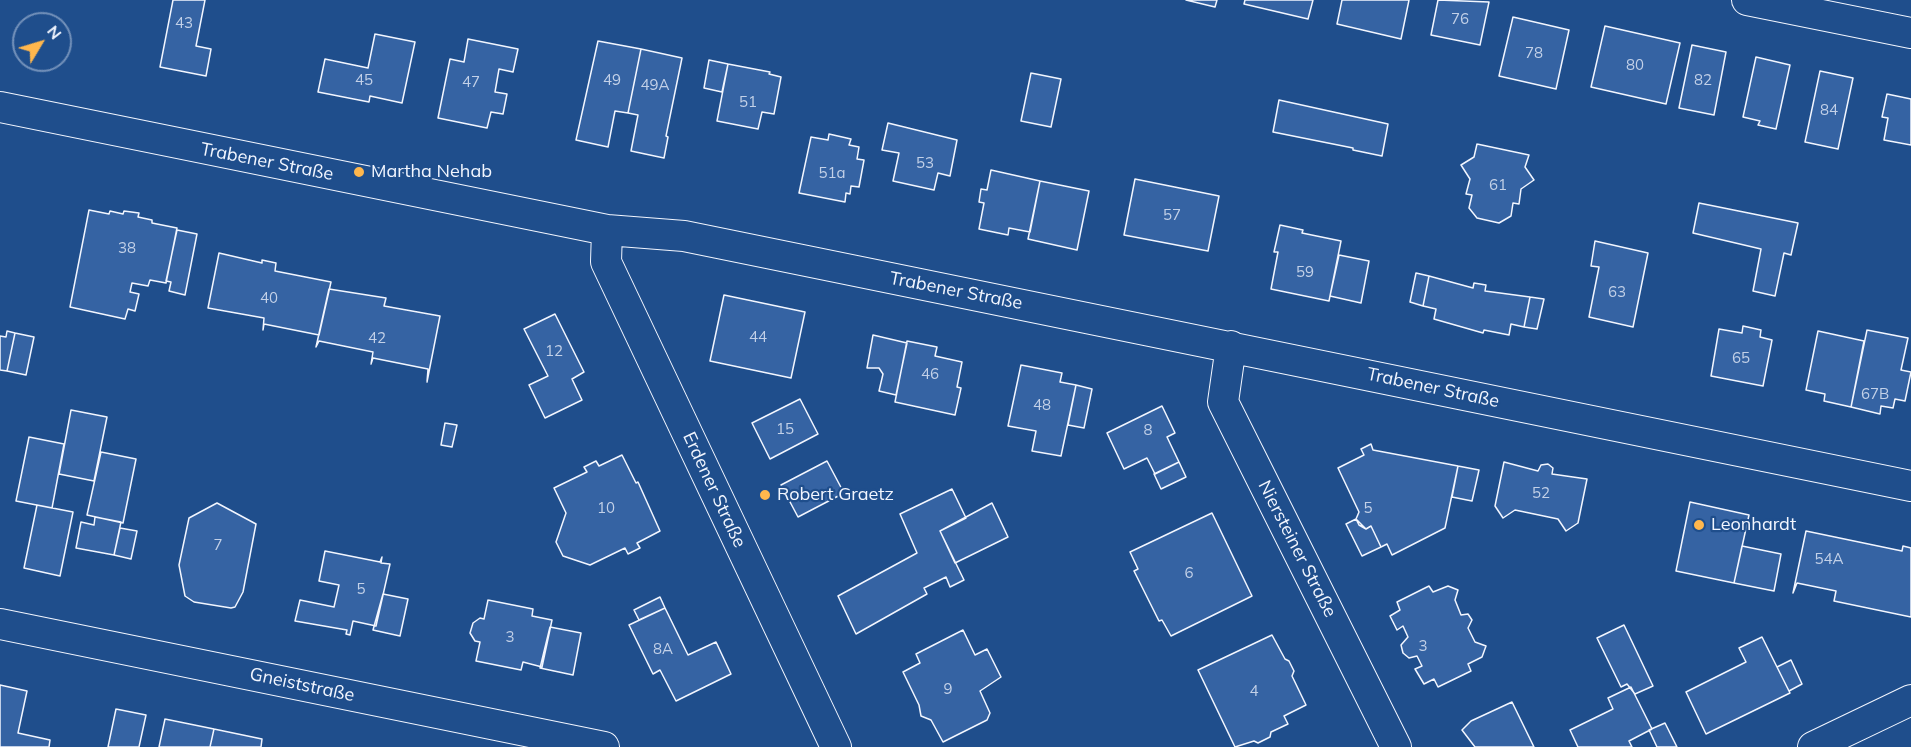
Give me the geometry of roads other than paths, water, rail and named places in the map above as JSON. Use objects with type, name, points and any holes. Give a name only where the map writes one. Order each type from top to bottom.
[{"type":"street","points":[[1747,0],[1911,33]]},
{"type":"street","name":"Trabener Straße","points":[[0,108],[608,230],[684,236],[1911,486]]},
{"type":"street","name":"Erdener Straße","points":[[608,230],[606,262],[836,747]]},
{"type":"street","name":"Niersteiner Straße","points":[[1231,346],[1223,402],[1396,747]]},
{"type":"street","name":"Gneiststraße","points":[[0,624],[604,747]]},
{"type":"street","points":[[1813,747],[1911,700]]},
{"type":"place","name":"Martha Nehab","points":[[359,172]]},
{"type":"place","name":"Robert Graetz","points":[[765,495]]},
{"type":"place","name":"Leonhardt","points":[[1699,525]]}]
